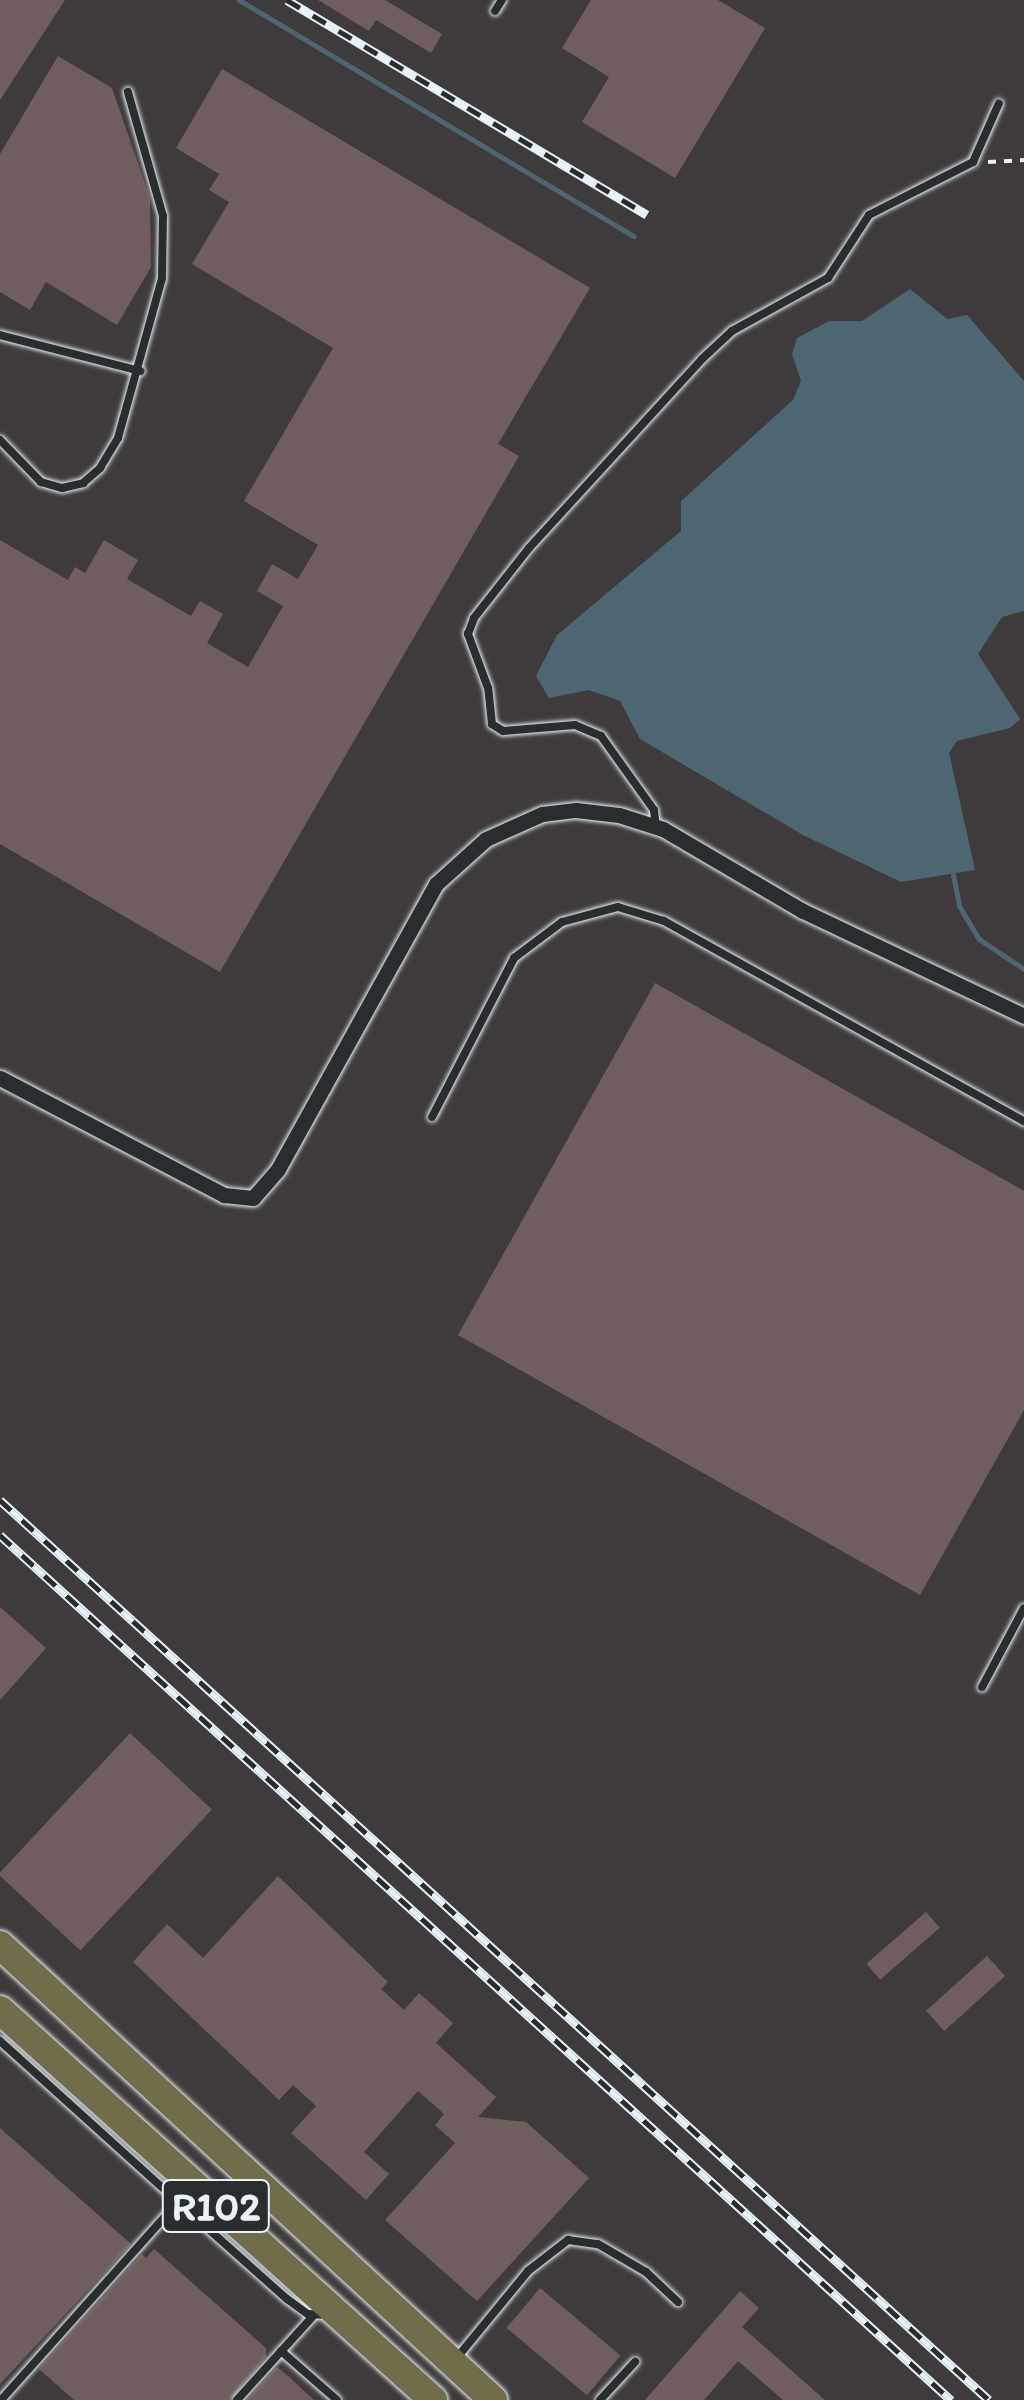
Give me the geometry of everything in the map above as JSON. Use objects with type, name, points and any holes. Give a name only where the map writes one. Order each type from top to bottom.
[{"type":"highway","name":"R102","points":[[0,1945],[493,2400]]},
{"type":"highway","points":[[0,2010],[35,1976]]},
{"type":"highway","name":"R102","points":[[0,2010],[185,2194],[433,2400]]},
{"type":"street","points":[[0,1078],[224,1195],[253,1198],[278,1169],[436,884],[460,858],[542,814],[619,814],[656,827],[803,911],[1024,1016]]},
{"type":"lane","points":[[496,11],[502,0]]},
{"type":"lane","points":[[0,440],[41,482],[62,488],[83,484],[118,438],[140,370],[162,278],[162,216],[128,92]]},
{"type":"lane","points":[[656,827],[654,810],[600,736],[575,725],[503,730],[492,724],[488,688],[468,634],[474,618],[605,462],[732,331],[828,278],[869,214],[973,162],[999,103]]},
{"type":"lane","points":[[0,335],[140,370]]},
{"type":"lane","points":[[432,1117],[514,958],[562,922],[618,907],[664,921],[1024,1121]]},
{"type":"lane","points":[[982,1686],[1024,1608]]},
{"type":"lane","points":[[0,2040],[185,2194],[1,2400]]},
{"type":"lane","points":[[453,2363],[528,2271],[568,2240],[598,2244],[646,2272],[678,2302]]},
{"type":"lane","points":[[237,2400],[281,2351],[326,2315]]},
{"type":"lane","points":[[281,2351],[337,2400]]},
{"type":"lane","points":[[600,2400],[635,2362]]},
{"type":"path","points":[[973,162],[1024,160]]},
{"type":"water","points":[[910,289],[947,319],[967,315],[1024,381],[1024,611],[1002,617],[978,654],[1020,719],[1010,728],[957,741],[949,753],[975,870],[901,882],[803,835],[640,739],[620,701],[589,690],[549,698],[536,676],[557,635],[681,531],[681,501],[793,400],[801,381],[792,354],[797,338],[829,321],[862,321]]},
{"type":"building","points":[[0,0],[65,0],[0,100]]},
{"type":"building","points":[[318,0],[385,0],[442,34],[431,53],[376,20],[369,31]]},
{"type":"building","points":[[591,0],[718,0],[765,28],[675,178],[582,122],[609,77],[562,48]]},
{"type":"building","points":[[58,56],[112,88],[150,198],[151,267],[117,325],[46,282],[30,310],[0,292],[0,154]]},
{"type":"building","points":[[222,69],[590,288],[498,444],[519,456],[220,972],[0,844],[0,540],[68,580],[75,567],[85,573],[104,540],[138,560],[127,579],[191,616],[200,601],[223,614],[207,643],[248,667],[283,606],[257,591],[272,564],[298,579],[318,545],[244,501],[333,348],[192,264],[229,202],[209,190],[219,174],[176,148]]},
{"type":"building","points":[[655,983],[1024,1191],[1024,1410],[920,1595],[458,1335]]},
{"type":"building","points":[[0,1607],[46,1648],[0,1700]]},
{"type":"building","points":[[130,1733],[212,1809],[80,1951],[0,1872]]},
{"type":"building","points":[[278,1876],[388,1982],[381,1989],[404,2010],[419,1993],[453,2023],[436,2043],[496,2097],[478,2117],[526,2122],[589,2178],[477,2301],[385,2220],[455,2143],[435,2125],[444,2114],[418,2091],[364,2152],[389,2174],[366,2200],[291,2133],[316,2106],[293,2085],[279,2100],[133,1962],[167,1924],[203,1958]]},
{"type":"building","points":[[926,1912],[940,1928],[880,1980],[866,1964]]},
{"type":"building","points":[[987,1956],[1005,1976],[944,2031],[926,2011]]},
{"type":"building","points":[[0,2128],[131,2244],[0,2384]]},
{"type":"building","points":[[154,2249],[266,2348],[266,2357],[230,2400],[74,2400],[39,2369],[142,2254],[146,2258]]},
{"type":"building","points":[[540,2288],[620,2355],[587,2395],[507,2328]]},
{"type":"building","points":[[740,2291],[759,2308],[742,2327],[825,2400],[783,2400],[738,2361],[704,2400],[645,2400]]},
{"type":"building","points":[[277,2367],[287,2375],[314,2400],[247,2400]]},
{"type":"waterway","points":[[239,0],[634,236]]},
{"type":"waterway","points":[[953,874],[959,906],[979,939],[1024,969]]},
{"type":"railway","points":[[287,0],[647,215]]},
{"type":"railway","points":[[0,1500],[989,2400]]},
{"type":"railway","points":[[0,1535],[951,2400]]}]
